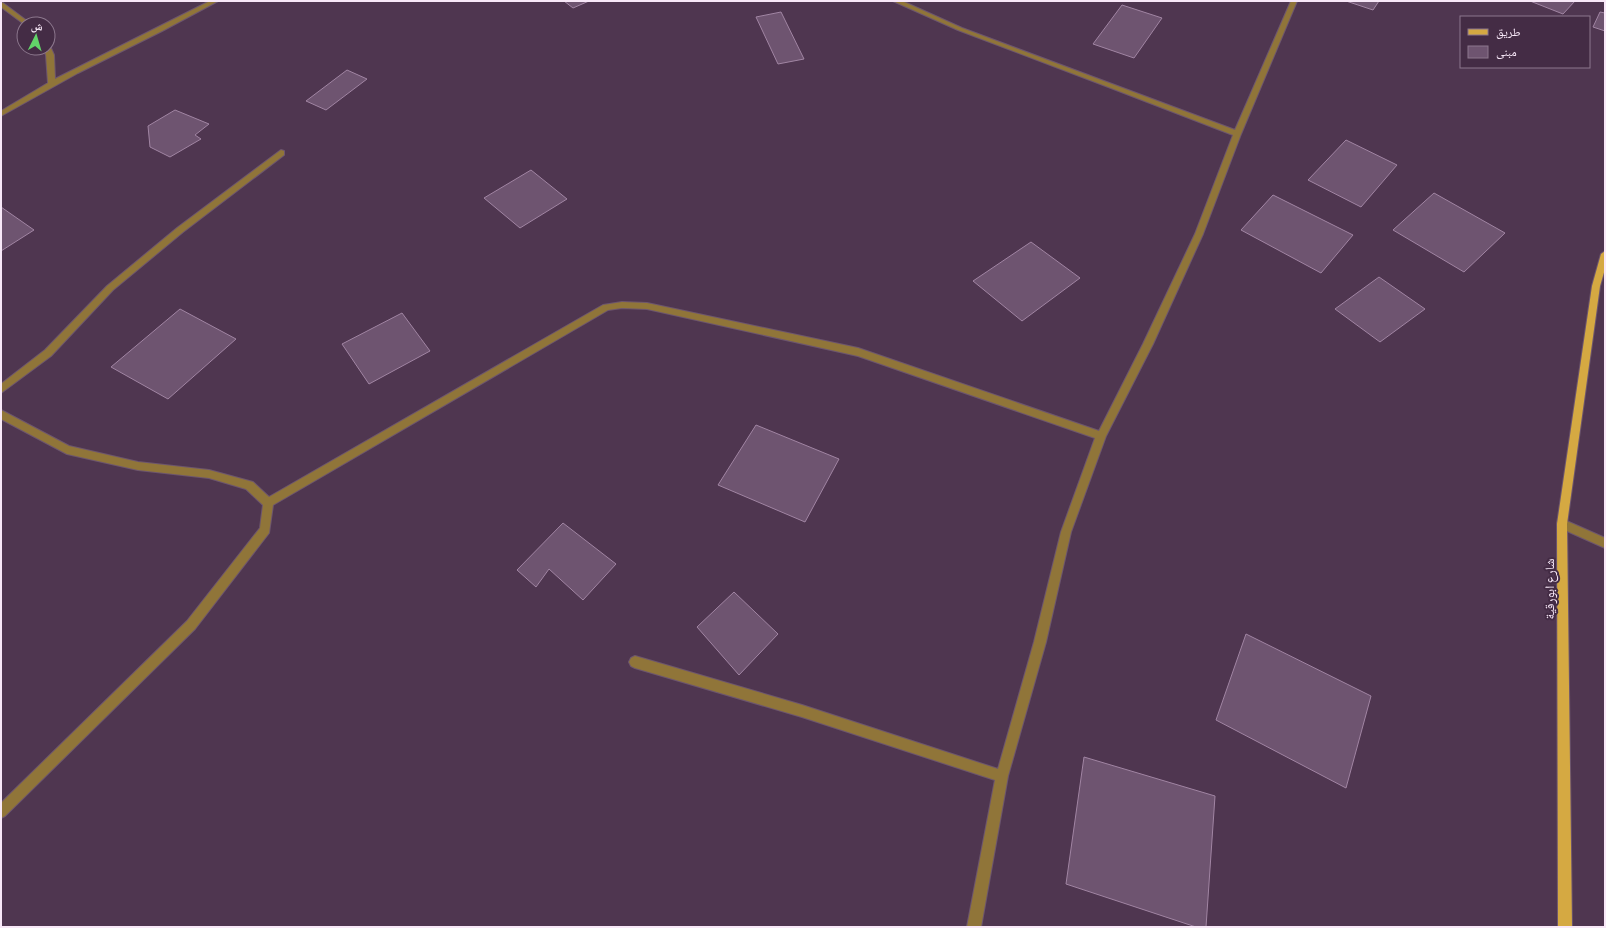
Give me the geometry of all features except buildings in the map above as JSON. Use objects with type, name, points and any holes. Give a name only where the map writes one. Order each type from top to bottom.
[{"type":"main road","name":"شارع ابورقية","points":[[1565,927],[1562,524],[1596,286],[1605,254]]},
{"type":"street","points":[[1,114],[75,71],[160,30],[215,1]]},
{"type":"street","points":[[896,1],[960,29],[1114,86],[1237,134]]},
{"type":"street","points":[[974,927],[1002,776],[1040,642],[1066,532],[1101,436],[1148,344],[1199,234],[1237,134],[1294,1]]},
{"type":"street","points":[[1,4],[17,16]]},
{"type":"street","points":[[50,56],[52,85]]},
{"type":"street","points":[[1,389],[48,353],[110,288],[180,230],[282,152]]},
{"type":"street","points":[[268,503],[606,307],[622,305],[647,306],[858,352],[1101,436]]},
{"type":"street","points":[[1,414],[67,450],[138,466],[209,474],[249,485],[268,503]]},
{"type":"street","points":[[1,812],[191,625],[265,530],[268,503]]},
{"type":"street","points":[[1562,524],[1605,543]]},
{"type":"street","points":[[635,662],[802,711],[1002,776]]}]
